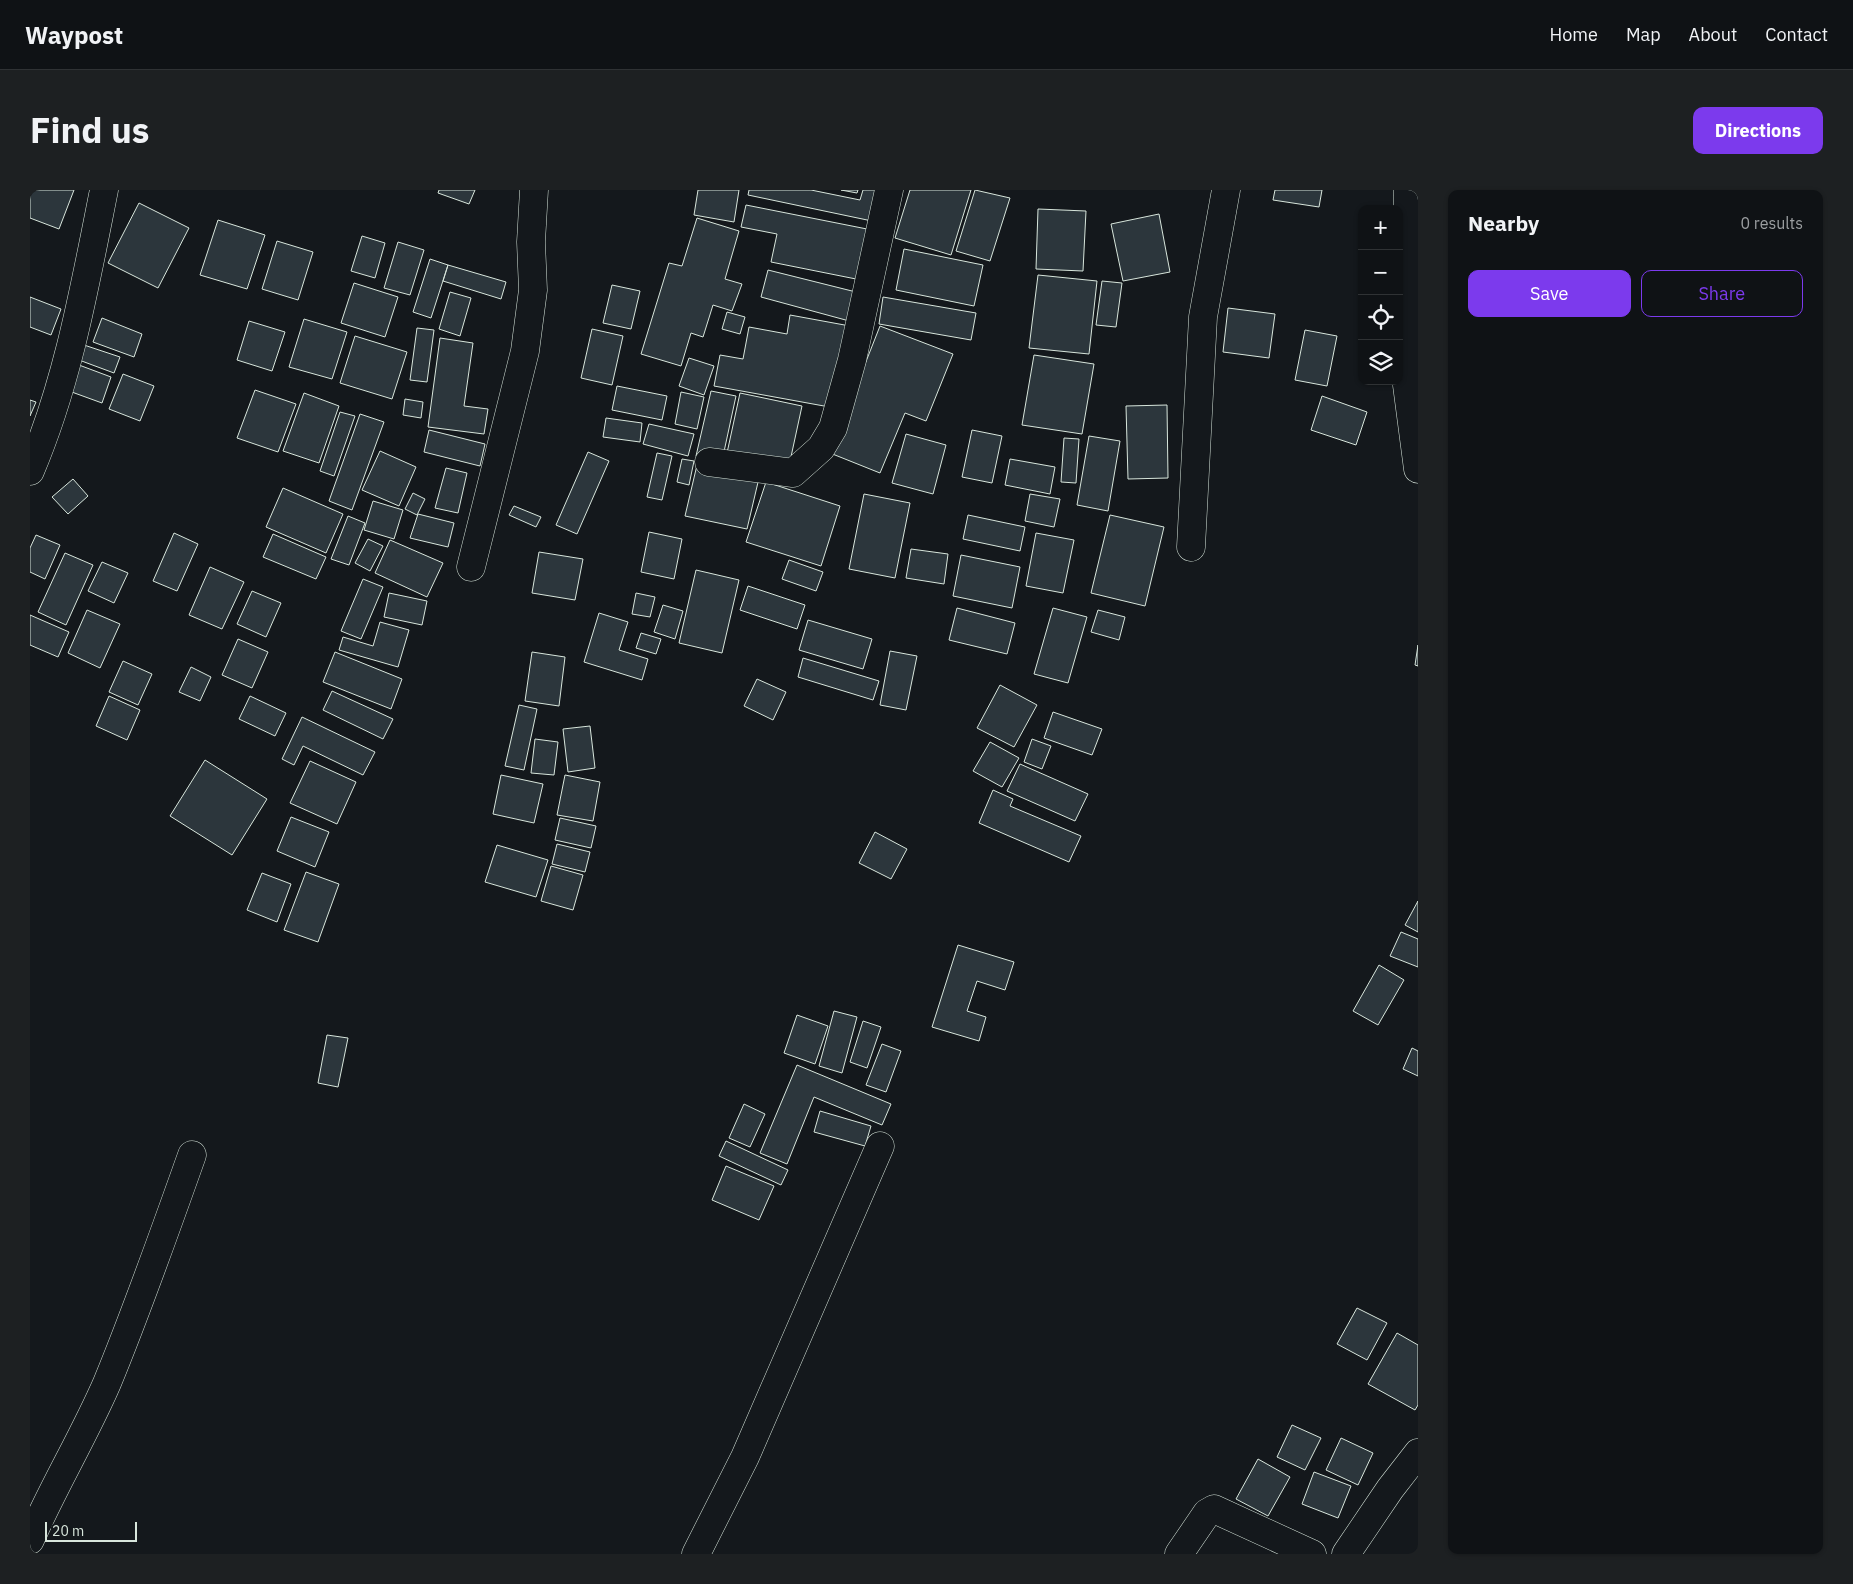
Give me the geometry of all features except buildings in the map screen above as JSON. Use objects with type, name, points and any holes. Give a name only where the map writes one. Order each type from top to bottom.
[{"type":"street","points":[[30,471],[46,433],[80,307],[104,190]]},
{"type":"street","points":[[470,567],[525,352],[533,290],[531,242],[534,190]]},
{"type":"street","points":[[709,462],[793,472],[820,448],[833,428],[852,360],[889,190]]},
{"type":"street","points":[[1191,547],[1203,317],[1226,190]]},
{"type":"street","points":[[1408,190],[1407,385],[1418,469]]},
{"type":"street","points":[[696,1554],[745,1457],[880,1146]]},
{"type":"street","points":[[30,1540],[49,1497],[106,1384],[154,1262],[192,1155]]},
{"type":"street","points":[[1346,1554],[1390,1488],[1418,1454]]},
{"type":"street","points":[[1179,1554],[1207,1513],[1214,1509],[1312,1554]]}]
